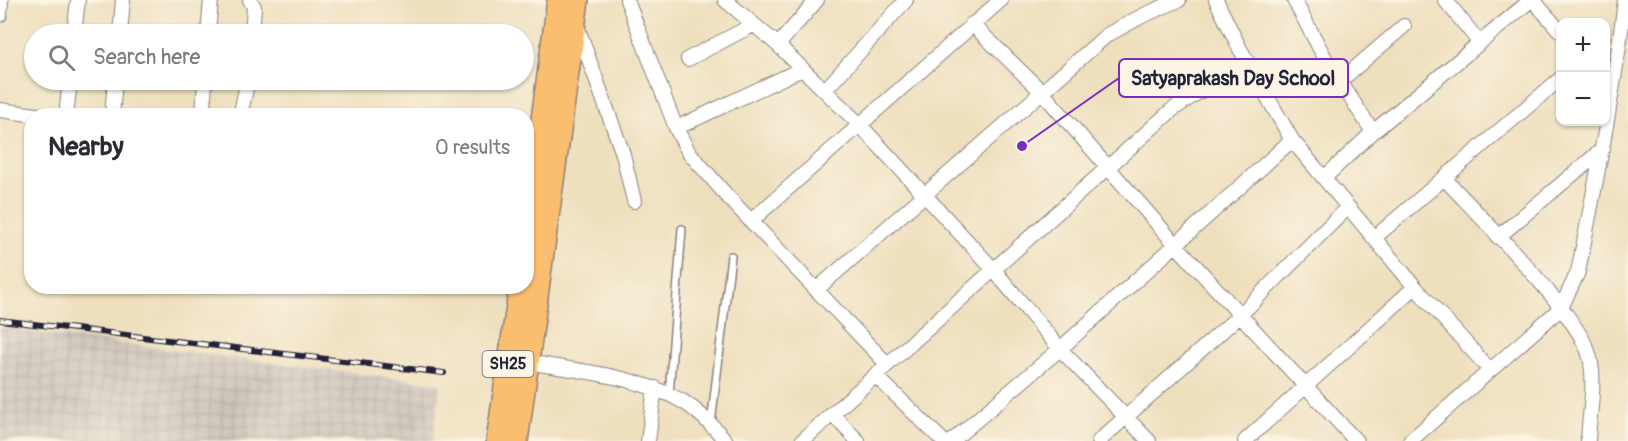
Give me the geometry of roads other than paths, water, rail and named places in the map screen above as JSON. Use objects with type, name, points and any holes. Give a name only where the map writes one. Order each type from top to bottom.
[{"type":"main road","points":[[534,178],[558,0]]},
{"type":"main road","name":"SH25","points":[[534,274],[563,119],[578,0]]},
{"type":"main road","name":"SH25","points":[[517,441],[520,294]]},
{"type":"main road","name":"SH25","points":[[497,441],[518,360],[530,294]]},
{"type":"street","points":[[0,15],[2,0]]},
{"type":"street","points":[[75,24],[78,0]]},
{"type":"street","points":[[121,24],[123,0]]},
{"type":"street","points":[[209,24],[211,0]]},
{"type":"street","points":[[250,0],[254,8],[253,24]]},
{"type":"street","points":[[627,0],[676,128],[688,150],[751,221],[887,364]]},
{"type":"street","points":[[725,0],[826,89],[993,269],[1060,349],[1149,441]]},
{"type":"street","points":[[778,45],[817,0]]},
{"type":"street","points":[[826,89],[906,0]]},
{"type":"street","points":[[751,221],[1001,0]]},
{"type":"street","points":[[816,290],[1107,35],[1179,0]]},
{"type":"street","points":[[1216,0],[1249,67],[1292,140],[1415,286],[1490,370]]},
{"type":"street","points":[[1294,0],[1340,81],[1373,132]]},
{"type":"street","points":[[1445,0],[1480,43]]},
{"type":"street","points":[[1324,178],[1373,132],[1532,0],[1556,27]]},
{"type":"street","points":[[1410,441],[1561,308],[1578,272],[1617,70],[1625,0]]},
{"type":"street","points":[[575,22],[623,154],[634,201]]},
{"type":"street","points":[[972,24],[1041,92],[1239,315],[1356,441]]},
{"type":"street","points":[[688,59],[753,25]]},
{"type":"street","points":[[1340,81],[1404,26]]},
{"type":"street","points":[[802,441],[1172,110],[1197,93],[1249,67]]},
{"type":"street","points":[[676,128],[802,69]]},
{"type":"street","points":[[1374,238],[1556,82]]},
{"type":"street","points":[[67,108],[69,90]]},
{"type":"street","points":[[113,108],[114,90]]},
{"type":"street","points":[[203,108],[204,90]]},
{"type":"street","points":[[242,108],[246,90]]},
{"type":"street","points":[[0,110],[24,113]]},
{"type":"street","points":[[952,441],[1060,349],[1292,140]]},
{"type":"street","points":[[1498,237],[1603,149]]},
{"type":"street","points":[[1445,179],[1561,308],[1582,338],[1590,357],[1588,441]]},
{"type":"street","points":[[1099,441],[1239,315],[1348,207]]},
{"type":"street","points":[[1245,441],[1306,388],[1415,286]]},
{"type":"street","points":[[518,360],[655,388],[683,402],[711,424],[726,441]]},
{"type":"street","points":[[875,375],[943,441]]},
{"type":"street","points":[[648,441],[655,388]]},
{"type":"street","points":[[832,414],[858,441]]},
{"type":"lane","points":[[669,395],[682,229]]},
{"type":"lane","points":[[711,424],[731,256]]},
{"type":"railway","points":[[0,320],[444,373]]},
{"type":"place","name":"Satyaprakash Day School","points":[[1022,146]]}]
